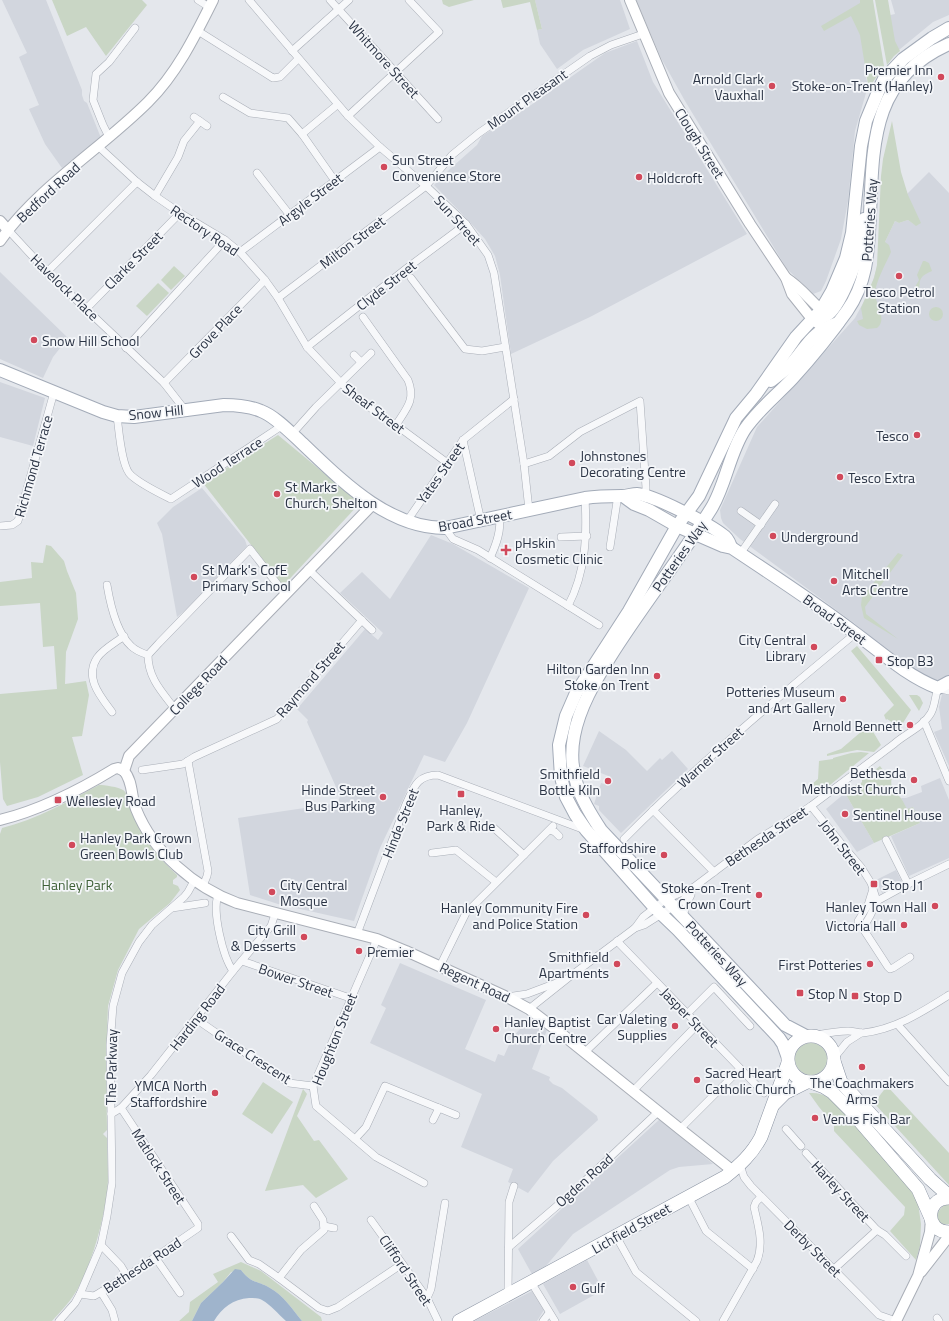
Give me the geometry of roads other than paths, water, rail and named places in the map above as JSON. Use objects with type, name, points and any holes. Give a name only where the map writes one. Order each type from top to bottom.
[{"type":"highway","points":[[949,1197],[930,1179],[842,1082],[829,1045],[820,1038],[809,1036],[794,1044],[789,1051],[788,1060],[790,1070],[801,1080],[824,1087],[832,1092],[850,1110],[918,1189],[934,1226],[938,1230],[949,1232]]},
{"type":"highway","name":"Lichfield Street","points":[[459,1321],[724,1177],[736,1168],[756,1146],[766,1124],[788,1060]]},
{"type":"highway","points":[[772,1105],[785,1093],[809,1082],[819,1081],[826,1077],[832,1069],[834,1060]]},
{"type":"highway","points":[[930,1217],[931,1210],[936,1203],[940,1199],[949,1197]]},
{"type":"main road","name":"Potteries Way","points":[[824,312],[846,258],[852,233],[862,140],[866,121],[880,87],[884,79],[903,59],[932,38],[949,28]]},
{"type":"main road","points":[[932,38],[949,32]]},
{"type":"main road","name":"Potteries Way","points":[[809,1036],[793,1030],[785,1024],[608,839],[588,811],[578,791],[572,764],[574,735],[578,721],[594,684],[624,635],[684,552],[716,501],[738,441],[745,430],[758,412],[793,378],[827,330],[839,323],[851,305],[866,270],[875,139],[890,95],[904,74],[913,65],[949,44]]},
{"type":"main road","points":[[812,319],[838,303],[849,280],[858,251],[875,139]]},
{"type":"main road","name":"Potteries Way","points":[[788,1060],[783,1044],[779,1038],[658,911],[586,830],[566,797],[561,777],[559,745],[566,716],[576,693],[629,611],[677,526],[699,496],[736,418],[756,394],[800,332],[812,319]]},
{"type":"main road","points":[[756,394],[792,362],[810,339],[827,330]]},
{"type":"main road","name":"Snow Hill","points":[[1,370],[103,412],[117,416],[134,417],[224,405],[245,406]]},
{"type":"main road","name":"Broad Street","points":[[245,406],[262,411],[287,430],[344,481],[373,504],[393,515],[432,528],[445,528],[585,498],[604,495],[620,496],[638,494],[686,513],[703,522],[728,539],[736,550]]},
{"type":"main road","name":"Broad Street","points":[[620,496],[694,534],[736,550],[856,633],[902,669],[924,683],[944,690]]},
{"type":"main road","points":[[944,690],[949,682]]},
{"type":"street","points":[[198,0],[211,4]]},
{"type":"street","name":"Sun Street","points":[[249,0],[348,116],[380,147],[426,186],[466,224],[488,255],[493,268],[524,464],[529,510]]},
{"type":"street","name":"Whitmore Street","points":[[330,0],[438,119]]},
{"type":"street","points":[[292,51],[349,0]]},
{"type":"street","points":[[348,116],[439,32],[409,0]]},
{"type":"street","name":"Clough Street","points":[[630,0],[669,93],[750,224],[786,278],[792,294],[803,310],[827,330]]},
{"type":"street","name":"Bedford Road","points":[[0,241],[10,232],[34,202],[99,147],[150,101],[178,66],[198,31],[211,4]]},
{"type":"street","points":[[111,136],[108,135],[93,100],[96,74],[109,62],[135,28]]},
{"type":"street","points":[[198,31],[273,78],[280,77],[298,58]]},
{"type":"street","name":"Mount Pleasant","points":[[426,186],[452,156],[479,133],[590,56],[643,34]]},
{"type":"street","points":[[223,97],[250,113],[288,118],[302,134],[335,181]]},
{"type":"street","points":[[302,134],[337,104]]},
{"type":"street","points":[[155,196],[178,157],[184,142],[197,119],[207,126]]},
{"type":"street","name":"Rectory Road","points":[[99,147],[137,182],[155,196],[225,240],[240,252],[265,280],[278,298],[307,348]]},
{"type":"street","name":"Argyle Street","points":[[240,252],[380,147]]},
{"type":"street","points":[[258,173],[289,214]]},
{"type":"street","points":[[47,272],[137,182]]},
{"type":"street","name":"Milton Street","points":[[278,298],[426,186]]},
{"type":"street","name":"Clarke Street","points":[[87,308],[180,213]]},
{"type":"street","points":[[0,221],[10,232]]},
{"type":"street","name":"Clyde Street","points":[[307,348],[406,268],[466,224]]},
{"type":"street","name":"Havelock Place","points":[[10,232],[47,272],[87,308],[126,348],[164,383],[185,410]]},
{"type":"street","points":[[126,348],[225,240]]},
{"type":"street","points":[[411,278],[465,349],[482,350],[505,347]]},
{"type":"street","name":"Clough Street","points":[[786,278],[798,285],[824,312],[839,323]]},
{"type":"street","name":"Grove Place","points":[[164,383],[265,280]]},
{"type":"street","points":[[362,317],[408,380],[411,387],[410,402],[396,425]]},
{"type":"street","name":"Sheaf Street","points":[[307,348],[360,401],[396,425],[446,462]]},
{"type":"street","name":"Wood Terrace","points":[[117,416],[124,461],[130,475],[171,499],[287,430],[341,383],[371,353]]},
{"type":"street","points":[[354,355],[361,362]]},
{"type":"street","name":"Richmond Terrace","points":[[0,526],[12,525],[18,520],[54,392]]},
{"type":"street","name":"Yates Street","points":[[407,520],[462,440],[514,400]]},
{"type":"street","points":[[524,464],[549,456],[580,432],[640,401],[646,488],[645,496]]},
{"type":"street","points":[[462,440],[480,521]]},
{"type":"street","points":[[610,547],[620,496]]},
{"type":"street","points":[[568,606],[575,594],[581,573],[586,536],[585,498]]},
{"type":"street","name":"College Road","points":[[124,771],[129,756],[308,569],[373,504]]},
{"type":"street","points":[[736,550],[761,525],[775,504]]},
{"type":"street","points":[[741,511],[761,525]]},
{"type":"street","points":[[490,558],[495,548],[501,524],[499,516]]},
{"type":"street","points":[[445,528],[453,539],[478,550],[599,625]]},
{"type":"street","points":[[561,537],[586,536]]},
{"type":"street","points":[[175,709],[151,676],[148,666],[148,655],[250,549],[285,594]]},
{"type":"street","points":[[308,569],[372,630]]},
{"type":"street","points":[[107,585],[114,615],[124,636],[130,646],[148,655]]},
{"type":"street","name":"Raymond Street","points":[[142,770],[183,764],[194,757],[277,719],[362,620]]},
{"type":"street","name":"Warner Street","points":[[624,839],[653,810],[760,713],[856,633]]},
{"type":"street","points":[[112,712],[94,686],[92,674],[97,658],[124,636]]},
{"type":"street","name":"Bethesda Street","points":[[568,978],[635,928],[644,925],[669,902],[686,898],[694,887],[758,839],[811,806],[924,721],[930,714],[944,690]]},
{"type":"street","points":[[924,721],[949,781]]},
{"type":"street","points":[[188,761],[208,870],[203,886]]},
{"type":"street","points":[[0,820],[22,814],[58,800],[114,769],[118,768],[124,771]]},
{"type":"street","name":"Regent Road","points":[[124,771],[129,779],[136,808],[148,832],[168,857],[194,881],[237,904],[377,939],[507,997],[529,1010],[585,1052],[680,1129],[736,1168]]},
{"type":"street","name":"Hinde Street","points":[[357,934],[406,804],[414,786],[421,778],[438,775],[586,830]]},
{"type":"street","name":"John Street","points":[[811,806],[861,867],[871,883],[877,900]]},
{"type":"street","points":[[653,810],[714,872]]},
{"type":"street","points":[[494,828],[524,855]]},
{"type":"street","points":[[440,966],[466,913],[551,828],[559,836]]},
{"type":"street","points":[[886,840],[908,884]]},
{"type":"street","points":[[432,853],[456,850],[496,882]]},
{"type":"street","points":[[910,957],[893,968],[888,968],[862,928],[877,900],[949,864]]},
{"type":"street","name":"The Parkway","points":[[58,1321],[75,1303],[101,1245],[112,1183],[110,1044],[113,1006],[122,973],[139,942],[152,924],[172,908],[188,892],[194,881]]},
{"type":"street","name":"Bethesda Street","points":[[683,917],[686,905],[694,887]]},
{"type":"street","name":"John Street","points":[[862,928],[858,921],[868,905],[873,889]]},
{"type":"street","points":[[218,895],[216,909],[222,946],[228,964],[233,971]]},
{"type":"street","name":"The Parkway","points":[[172,908],[205,902]]},
{"type":"street","name":"Harding Road","points":[[111,1114],[121,1108],[196,1019],[233,971],[271,926],[275,914]]},
{"type":"street","name":"Houghton Street","points":[[377,939],[350,998],[313,1086],[316,1106],[376,1157],[424,1183]]},
{"type":"street","name":"Jasper Street","points":[[617,941],[764,1093]]},
{"type":"street","name":"Bower Street","points":[[242,961],[350,998]]},
{"type":"street","points":[[507,997],[527,994],[568,978]]},
{"type":"street","points":[[529,1010],[568,978]]},
{"type":"street","points":[[585,1052],[657,983]]},
{"type":"street","points":[[687,1014],[714,987],[750,1026]]},
{"type":"street","points":[[809,1036],[848,1031],[861,1033],[876,1031],[898,1025],[948,997]]},
{"type":"street","name":"Grace Crescent","points":[[196,1019],[289,1083],[313,1086]]},
{"type":"street","points":[[633,1091],[698,1024]]},
{"type":"street","points":[[898,1025],[949,1082]]},
{"type":"street","points":[[834,1060],[847,1042],[861,1033]]},
{"type":"street","points":[[680,1129],[740,1069]]},
{"type":"street","points":[[355,1139],[366,1127],[385,1086],[456,1115]]},
{"type":"street","name":"Matlock Street","points":[[121,1108],[198,1224]]},
{"type":"street","points":[[433,1120],[439,1108]]},
{"type":"street","name":"Ogden Road","points":[[509,1247],[572,1193],[658,1112]]},
{"type":"street","points":[[786,1129],[801,1146]]},
{"type":"street","name":"Harley Street","points":[[806,1153],[877,1230],[885,1235],[906,1256]]},
{"type":"street","name":"Derby Street","points":[[736,1168],[762,1197],[879,1315],[896,1321]]},
{"type":"street","points":[[508,1294],[508,1202],[514,1186]]},
{"type":"street","points":[[688,1196],[706,1231],[753,1269]]},
{"type":"street","points":[[723,1321],[758,1261],[761,1248],[760,1235],[754,1207],[756,1202],[762,1197]]},
{"type":"street","points":[[427,1298],[431,1289],[445,1203]]},
{"type":"street","points":[[279,1278],[302,1250],[324,1230],[323,1220],[314,1206]]},
{"type":"street","points":[[896,1321],[918,1276],[930,1232],[930,1217]]},
{"type":"street","name":"Clifford Street","points":[[371,1220],[427,1298],[438,1321]]},
{"type":"street","name":"Bethesda Road","points":[[80,1294],[94,1296],[101,1292],[198,1228],[198,1224]]},
{"type":"street","points":[[324,1226],[334,1228]]},
{"type":"street","name":"Harley Street","points":[[834,1270],[877,1230]]},
{"type":"street","points":[[231,1236],[249,1260],[259,1264],[319,1308],[328,1310],[336,1309],[402,1264]]},
{"type":"street","points":[[616,1236],[636,1272],[696,1321]]},
{"type":"street","points":[[918,1276],[949,1236]]},
{"type":"street","points":[[101,1245],[121,1266],[127,1276]]},
{"type":"street","points":[[155,1257],[180,1293]]},
{"type":"street","points":[[531,1282],[554,1321]]},
{"type":"street","points":[[101,1292],[112,1310],[115,1321]]},
{"type":"street","points":[[543,1321],[549,1313]]},
{"type":"water","points":[[235,1269],[241,1270],[251,1280],[275,1291],[288,1303],[302,1321],[286,1321],[262,1300],[257,1298],[249,1298],[238,1300],[228,1305],[214,1321],[192,1321],[201,1303]]},
{"type":"place","name":"Premier Inn Stoke-on-Trent (Hanley)","points":[[941,77]]},
{"type":"place","name":"Arnold Clark Vauxhall","points":[[772,86]]},
{"type":"place","name":"Sun Street Convenience Store","points":[[384,167]]},
{"type":"place","name":"Holdcroft","points":[[639,177]]},
{"type":"place","name":"Tesco Petrol Station","points":[[899,276]]},
{"type":"place","name":"Snow Hill School","points":[[34,340]]},
{"type":"place","name":"Tesco","points":[[917,435]]},
{"type":"place","name":"Johnstones Decorating Centre","points":[[572,463]]},
{"type":"place","name":"Tesco Extra","points":[[840,477]]},
{"type":"place","name":"St Marks Church, Shelton","points":[[277,494]]},
{"type":"place","name":"Underground","points":[[773,536]]},
{"type":"place","name":"pHskin Cosmetic Clinic","points":[[506,550]]},
{"type":"place","name":"St Mark's CofE Primary School","points":[[194,577]]},
{"type":"place","name":"Mitchell Arts Centre","points":[[834,581]]},
{"type":"place","name":"City Central Library","points":[[814,647]]},
{"type":"place","name":"Stop B3","points":[[879,660]]},
{"type":"place","name":"Hilton Garden Inn Stoke on Trent","points":[[657,676]]},
{"type":"place","name":"Potteries Museum and Art Gallery","points":[[843,699]]},
{"type":"place","name":"Arnold Bennett","points":[[910,725]]},
{"type":"place","name":"Bethesda Methodist Church","points":[[914,780]]},
{"type":"place","name":"Smithfield Bottle Kiln","points":[[608,781]]},
{"type":"place","name":"Hanley, Park & Ride","points":[[461,794]]},
{"type":"place","name":"Hinde Street Bus Parking","points":[[383,797]]},
{"type":"place","name":"Wellesley Road","points":[[58,800]]},
{"type":"place","name":"Sentinel House","points":[[845,814]]},
{"type":"place","name":"Hanley Park Crown Green Bowls Club","points":[[72,845]]},
{"type":"place","name":"Staffordshire Police","points":[[664,855]]},
{"type":"place","name":"Stop J1","points":[[874,884]]},
{"type":"place","name":"City Central Mosque","points":[[272,892]]},
{"type":"place","name":"Stoke-on-Trent Crown Court","points":[[759,895]]},
{"type":"place","name":"Hanley Town Hall","points":[[935,906]]},
{"type":"place","name":"Hanley Community Fire and Police Station","points":[[586,915]]},
{"type":"place","name":"Victoria Hall","points":[[904,925]]},
{"type":"place","name":"City Grill & Desserts","points":[[304,937]]},
{"type":"place","name":"Premier","points":[[359,951]]},
{"type":"place","name":"Smithfield Apartments","points":[[617,964]]},
{"type":"place","name":"First Potteries","points":[[870,964]]},
{"type":"place","name":"Stop N","points":[[800,993]]},
{"type":"place","name":"Stop D","points":[[855,996]]},
{"type":"place","name":"Car Valeting Supplies","points":[[675,1026]]},
{"type":"place","name":"Hanley Baptist Church Centre","points":[[496,1029]]},
{"type":"place","name":"The Coachmakers Arms","points":[[862,1067]]},
{"type":"place","name":"Sacred Heart Catholic Church","points":[[697,1080]]},
{"type":"place","name":"YMCA North Staffordshire","points":[[215,1093]]},
{"type":"place","name":"Venus Fish Bar","points":[[815,1118]]},
{"type":"place","name":"Gulf","points":[[573,1287]]},
{"type":"park label","name":"Hanley Park","points":[[77,884]]}]
